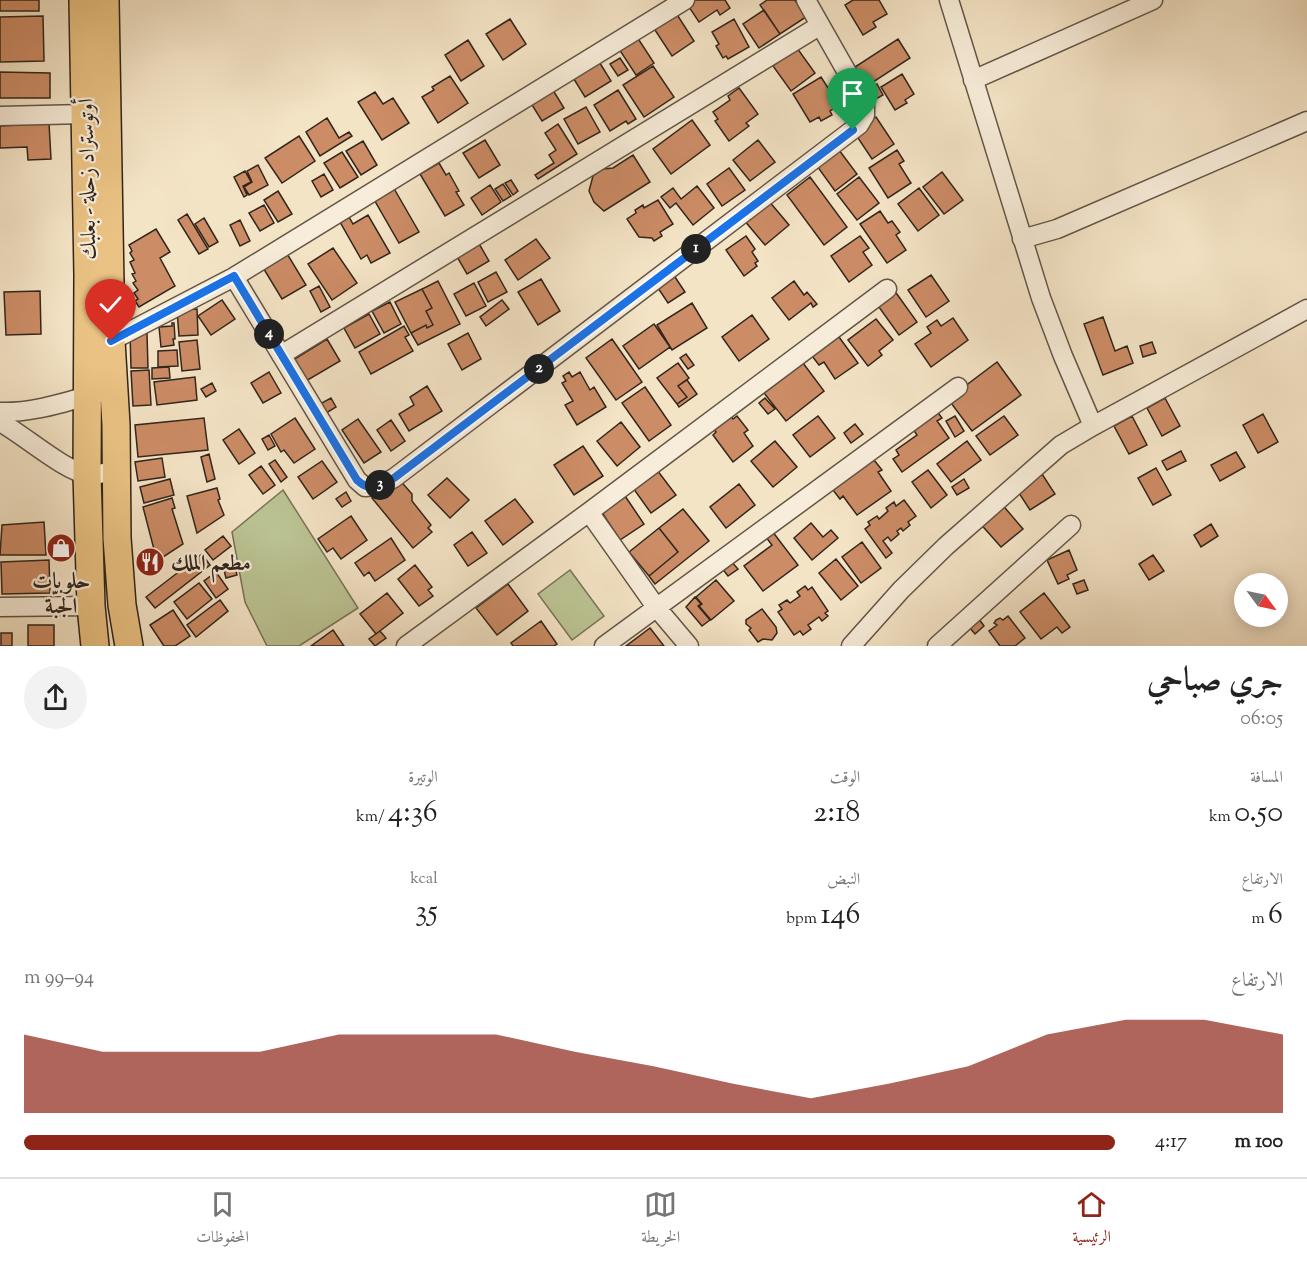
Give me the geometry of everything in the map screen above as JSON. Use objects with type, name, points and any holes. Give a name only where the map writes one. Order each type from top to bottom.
[{"type":"highway","name":"أوتوستراد زحلة - بعلبك","points":[[83,0],[87,475],[91,606],[95,646]]},
{"type":"highway","name":"أوتوستراد زحلة - بعلبك","points":[[105,0],[117,538],[122,605],[129,646]]},
{"type":"street","points":[[111,341],[234,276],[685,0]]},
{"type":"street","points":[[234,276],[357,480],[365,487],[372,488],[394,478],[859,125],[865,115],[865,104],[806,0]]},
{"type":"street","points":[[949,0],[1041,298],[1093,426]]},
{"type":"street","points":[[973,80],[1153,0]]},
{"type":"street","points":[[281,354],[819,26]]},
{"type":"street","points":[[0,116],[85,114]]},
{"type":"street","points":[[1022,239],[1057,229],[1307,121]]},
{"type":"street","points":[[406,646],[887,289]]},
{"type":"street","points":[[851,646],[901,590],[946,546],[1061,445],[1307,309]]},
{"type":"street","points":[[604,646],[958,387]]},
{"type":"street","points":[[0,412],[18,413],[39,410],[99,393],[115,397]]},
{"type":"street","points":[[0,422],[45,453],[87,475],[98,475],[116,469]]},
{"type":"street","points":[[589,512],[656,607],[689,646]]},
{"type":"street","points":[[938,646],[1071,525]]},
{"type":"street","points":[[0,607],[91,606]]},
{"type":"green space","points":[[283,490],[358,608],[299,646],[267,646],[245,602],[232,532]]},
{"type":"green space","points":[[570,570],[604,616],[572,640],[538,594]]},
{"type":"building","points":[[0,0],[39,0],[39,11],[0,11]]},
{"type":"building","points":[[692,0],[725,0],[730,8],[720,15],[717,10],[699,22],[687,4]]},
{"type":"building","points":[[767,0],[795,0],[806,17],[780,34],[760,5]]},
{"type":"building","points":[[853,0],[879,0],[887,14],[873,22],[876,27],[863,35],[845,5]]},
{"type":"building","points":[[764,10],[780,34],[759,48],[743,24]]},
{"type":"building","points":[[676,13],[694,41],[672,56],[653,27]]},
{"type":"building","points":[[43,16],[44,61],[0,62],[0,17]]},
{"type":"building","points":[[510,19],[526,44],[503,60],[486,34]]},
{"type":"building","points":[[734,19],[749,47],[728,59],[726,56],[723,58],[712,32]]},
{"type":"building","points":[[637,37],[654,63],[636,75],[619,49]]},
{"type":"building","points":[[898,39],[910,58],[867,86],[855,67]]},
{"type":"building","points":[[468,40],[484,66],[461,81],[445,55]]},
{"type":"building","points":[[797,48],[815,73],[791,91],[773,66]]},
{"type":"building","points":[[620,58],[628,70],[618,76],[610,64]]},
{"type":"building","points":[[598,60],[611,81],[585,97],[572,76]]},
{"type":"building","points":[[653,66],[674,97],[644,117],[623,85]]},
{"type":"building","points":[[0,72],[50,73],[50,98],[0,98]]},
{"type":"building","points":[[902,74],[914,94],[905,100],[907,103],[895,110],[881,87]]},
{"type":"building","points":[[450,76],[468,103],[438,123],[422,97],[434,90],[432,87]]},
{"type":"building","points":[[821,77],[839,105],[830,111],[832,115],[821,121],[819,117],[810,122],[793,94]]},
{"type":"building","points":[[877,84],[883,95],[876,99],[870,88]]},
{"type":"building","points":[[551,87],[564,108],[542,121],[529,100]]},
{"type":"building","points":[[739,88],[758,114],[746,123],[749,126],[729,141],[715,121],[718,119],[713,112],[730,100],[728,96]]},
{"type":"building","points":[[618,90],[636,119],[628,124],[626,121],[610,131],[594,105]]},
{"type":"building","points":[[375,92],[383,104],[393,98],[409,123],[382,140],[358,102]]},
{"type":"building","points":[[586,107],[600,132],[578,144],[564,119]]},
{"type":"building","points":[[876,117],[894,144],[872,159],[854,132]]},
{"type":"building","points":[[327,118],[339,138],[349,132],[352,136],[320,156],[306,132]]},
{"type":"building","points":[[692,120],[710,145],[671,174],[653,149]]},
{"type":"building","points":[[49,123],[51,159],[28,160],[27,147],[0,148],[0,126]]},
{"type":"building","points":[[558,124],[577,154],[538,179],[535,175],[554,163],[549,155],[556,150],[545,133]]},
{"type":"building","points":[[299,136],[315,161],[282,183],[265,158]]},
{"type":"building","points":[[485,140],[500,165],[479,178],[463,153]]},
{"type":"building","points":[[758,140],[775,162],[750,181],[733,160]]},
{"type":"building","points":[[363,141],[377,165],[361,175],[346,151]]},
{"type":"building","points":[[839,150],[857,174],[835,191],[817,166]]},
{"type":"building","points":[[897,150],[904,161],[899,164],[911,183],[888,198],[869,168]]},
{"type":"building","points":[[342,152],[358,177],[340,188],[324,163]]},
{"type":"building","points":[[633,155],[650,182],[604,211],[594,202],[589,191],[593,176],[603,169],[613,168]]},
{"type":"building","points":[[439,163],[446,175],[449,173],[464,205],[445,216],[420,174]]},
{"type":"building","points":[[258,165],[268,185],[249,195],[244,187],[252,182],[247,171]]},
{"type":"building","points":[[729,168],[745,190],[722,206],[707,184]]},
{"type":"building","points":[[245,171],[251,182],[243,186],[247,195],[244,197],[234,177]]},
{"type":"building","points":[[942,172],[963,200],[944,214],[923,187]]},
{"type":"building","points":[[324,174],[333,190],[321,197],[312,181]]},
{"type":"building","points":[[810,177],[847,227],[824,245],[787,195]]},
{"type":"building","points":[[859,177],[879,203],[857,220],[837,194]]},
{"type":"building","points":[[511,180],[518,191],[513,195],[505,183]]},
{"type":"building","points":[[503,184],[511,196],[503,201],[495,189]]},
{"type":"building","points":[[392,185],[419,232],[399,243],[372,196]]},
{"type":"building","points":[[490,185],[501,202],[482,215],[471,198]]},
{"type":"building","points":[[697,186],[714,208],[693,225],[676,203],[670,208],[661,197],[673,188],[681,199]]},
{"type":"building","points":[[919,188],[939,215],[918,231],[898,204]]},
{"type":"building","points":[[278,191],[292,214],[278,222],[264,200]]},
{"type":"building","points":[[658,200],[673,224],[660,232],[662,236],[654,241],[652,238],[639,237],[627,219],[643,205],[644,208]]},
{"type":"building","points":[[768,200],[789,225],[765,245],[744,220]]},
{"type":"building","points":[[264,205],[274,223],[260,231],[249,213]]},
{"type":"building","points":[[345,210],[353,224],[368,215],[390,253],[371,263],[367,255],[361,259],[336,215]]},
{"type":"building","points":[[880,211],[888,223],[892,221],[900,232],[896,235],[906,250],[887,263],[860,224]]},
{"type":"building","points":[[187,214],[208,249],[199,254],[178,220]]},
{"type":"building","points":[[204,218],[218,242],[209,247],[195,224]]},
{"type":"building","points":[[240,220],[250,241],[240,246],[230,225]]},
{"type":"building","points":[[156,229],[170,252],[160,258],[175,286],[139,307],[135,301],[138,299],[134,293],[138,290],[133,283],[136,281],[132,274],[135,273],[130,262],[134,260],[129,245]]},
{"type":"building","points":[[746,236],[755,249],[752,252],[758,261],[755,263],[757,266],[744,276],[726,250]]},
{"type":"building","points":[[860,236],[869,248],[863,252],[872,265],[849,282],[831,256]]},
{"type":"building","points":[[536,239],[550,258],[518,280],[505,260]]},
{"type":"building","points":[[478,242],[489,261],[467,274],[456,255]]},
{"type":"building","points":[[333,248],[357,283],[332,300],[308,264]]},
{"type":"building","points":[[286,252],[306,285],[282,299],[262,266]]},
{"type":"building","points":[[496,272],[507,292],[488,302],[478,282]]},
{"type":"building","points":[[673,274],[685,292],[668,303],[656,285]]},
{"type":"building","points":[[931,275],[949,301],[926,317],[908,290]]},
{"type":"building","points":[[541,279],[560,311],[538,325],[518,292]]},
{"type":"building","points":[[438,281],[460,324],[418,345],[411,333],[426,325],[427,328],[433,325],[426,311],[432,308],[422,289]]},
{"type":"building","points":[[794,281],[804,295],[807,292],[817,304],[813,307],[811,303],[789,320],[772,298]]},
{"type":"building","points":[[474,283],[486,306],[466,316],[454,294]]},
{"type":"building","points":[[319,286],[330,307],[321,312],[310,291]]},
{"type":"building","points":[[422,289],[432,308],[426,311],[433,325],[427,328],[426,325],[411,333],[395,302]]},
{"type":"building","points":[[894,290],[917,322],[899,335],[876,303]]},
{"type":"building","points":[[40,291],[41,334],[6,335],[4,292]]},
{"type":"building","points":[[222,300],[235,319],[211,335],[198,316]]},
{"type":"building","points":[[502,300],[509,309],[486,326],[480,317]]},
{"type":"building","points":[[390,302],[401,324],[384,333],[372,311]]},
{"type":"building","points":[[692,303],[707,328],[672,350],[657,325]]},
{"type":"building","points":[[197,309],[198,335],[179,336],[177,310]]},
{"type":"building","points":[[369,314],[380,334],[355,348],[344,328]]},
{"type":"building","points":[[752,315],[769,339],[739,361],[722,337]]},
{"type":"building","points":[[1103,317],[1115,351],[1127,346],[1133,363],[1103,375],[1084,324]]},
{"type":"building","points":[[953,318],[968,340],[931,367],[915,344],[931,333],[927,327],[937,320],[941,326]]},
{"type":"building","points":[[876,319],[893,340],[879,351],[882,355],[868,366],[848,340]]},
{"type":"building","points":[[174,323],[174,345],[161,347],[159,327],[172,326]]},
{"type":"building","points":[[654,324],[670,347],[639,369],[623,346]]},
{"type":"building","points":[[404,326],[409,335],[405,337],[413,351],[371,374],[359,352]]},
{"type":"building","points":[[130,333],[147,333],[148,368],[131,368]]},
{"type":"building","points":[[468,333],[481,359],[462,370],[448,344]]},
{"type":"building","points":[[839,337],[858,363],[835,379],[824,362],[819,365],[812,356]]},
{"type":"building","points":[[327,339],[340,361],[306,381],[293,360]]},
{"type":"building","points":[[612,339],[642,382],[616,400],[586,358]]},
{"type":"building","points":[[197,340],[200,369],[182,371],[179,342]]},
{"type":"building","points":[[1152,342],[1156,353],[1143,357],[1140,346]]},
{"type":"building","points":[[177,350],[178,366],[158,367],[158,351]]},
{"type":"building","points":[[686,354],[694,365],[688,369],[680,358]]},
{"type":"building","points":[[997,362],[1021,395],[972,431],[948,399]]},
{"type":"building","points":[[678,363],[689,378],[678,386],[687,397],[677,404],[657,378]]},
{"type":"building","points":[[803,363],[824,391],[786,421],[764,393]]},
{"type":"building","points":[[169,367],[170,378],[152,379],[152,368]]},
{"type":"building","points":[[149,370],[151,405],[133,406],[131,371]]},
{"type":"building","points":[[269,372],[281,393],[263,403],[251,383]]},
{"type":"building","points":[[569,372],[572,377],[580,372],[590,390],[594,387],[606,407],[577,425],[565,405],[573,401],[562,383],[566,381],[563,376]]},
{"type":"building","points":[[195,377],[197,400],[157,405],[154,382]]},
{"type":"building","points":[[687,380],[697,394],[679,407],[677,404],[687,397],[678,386]]},
{"type":"building","points":[[212,383],[216,391],[206,397],[201,389]]},
{"type":"building","points":[[427,386],[442,411],[409,431],[399,414],[414,405],[410,397]]},
{"type":"building","points":[[645,387],[671,425],[649,441],[622,403]]},
{"type":"building","points":[[331,398],[336,407],[323,415],[318,405]]},
{"type":"building","points":[[765,398],[775,409],[768,414],[759,403]]},
{"type":"building","points":[[1165,398],[1180,426],[1162,436],[1147,408]]},
{"type":"building","points":[[933,406],[942,418],[937,421],[949,438],[902,472],[893,459],[899,455],[896,450],[917,435],[909,423]]},
{"type":"building","points":[[728,413],[733,419],[737,416],[748,430],[744,433],[753,446],[733,462],[713,435],[716,432],[711,426]]},
{"type":"building","points":[[1263,414],[1278,442],[1258,453],[1243,425]]},
{"type":"building","points":[[818,416],[835,438],[810,457],[793,435]]},
{"type":"building","points":[[955,416],[964,431],[955,437],[946,421]]},
{"type":"building","points":[[1004,416],[1018,435],[990,455],[976,436]]},
{"type":"building","points":[[1132,416],[1147,445],[1129,454],[1114,426]]},
{"type":"building","points":[[204,418],[208,450],[138,457],[135,425]]},
{"type":"building","points":[[295,418],[315,449],[294,463],[284,450],[281,452],[271,434]]},
{"type":"building","points":[[358,419],[381,452],[364,463],[342,430]]},
{"type":"building","points":[[391,420],[405,441],[391,451],[377,430]]},
{"type":"building","points":[[621,422],[640,447],[617,466],[597,441]]},
{"type":"building","points":[[855,424],[863,434],[851,443],[844,433]]},
{"type":"building","points":[[239,429],[255,453],[239,464],[223,440]]},
{"type":"building","points":[[269,435],[275,446],[268,450],[262,439]]},
{"type":"building","points":[[775,441],[797,467],[773,487],[751,461]]},
{"type":"building","points":[[967,441],[981,460],[951,482],[937,464]]},
{"type":"building","points":[[583,446],[603,476],[574,495],[554,465]]},
{"type":"building","points":[[1181,451],[1186,461],[1167,470],[1162,461]]},
{"type":"building","points":[[1236,452],[1245,467],[1220,481],[1211,465]]},
{"type":"building","points":[[209,454],[215,479],[207,482],[201,457]]},
{"type":"building","points":[[162,458],[165,477],[138,481],[135,462]]},
{"type":"building","points":[[275,460],[287,477],[281,482],[269,464]]},
{"type":"building","points":[[874,460],[882,470],[878,472],[891,491],[857,515],[843,496],[840,499],[833,490]]},
{"type":"building","points":[[322,461],[337,482],[313,499],[298,477]]},
{"type":"building","points":[[261,466],[275,485],[263,494],[249,475]]},
{"type":"building","points":[[1156,468],[1171,495],[1153,505],[1138,478]]},
{"type":"building","points":[[657,470],[676,495],[651,513],[633,488]]},
{"type":"building","points":[[928,470],[947,495],[931,508],[912,482]]},
{"type":"building","points":[[1042,474],[1055,494],[1030,510],[1017,490]]},
{"type":"building","points":[[397,477],[412,494],[412,501],[431,525],[428,528],[432,532],[413,548],[372,498]]},
{"type":"building","points":[[447,478],[469,500],[450,518],[428,495]]},
{"type":"building","points":[[170,479],[174,495],[144,503],[140,487]]},
{"type":"building","points":[[964,479],[969,488],[957,495],[952,487]]},
{"type":"building","points":[[739,484],[755,505],[726,528],[710,507]]},
{"type":"building","points":[[217,488],[220,499],[218,500],[224,515],[197,533],[187,496]]},
{"type":"building","points":[[346,492],[351,501],[342,507],[336,499]]},
{"type":"building","points":[[625,496],[644,524],[620,540],[601,511]]},
{"type":"building","points":[[172,498],[175,508],[172,509],[183,544],[157,561],[143,507]]},
{"type":"building","points":[[515,499],[533,522],[503,545],[485,521]]},
{"type":"building","points":[[904,500],[916,516],[908,522],[910,525],[903,531],[901,528],[897,531],[899,534],[891,541],[888,537],[883,541],[892,553],[886,558],[865,529],[870,525],[868,522],[877,516],[879,519],[888,511],[886,508],[894,502],[896,506]]},
{"type":"building","points":[[1000,502],[1023,529],[1001,547],[978,521]]},
{"type":"building","points":[[683,509],[709,541],[655,584],[649,576],[678,552],[659,528]]},
{"type":"building","points":[[351,516],[367,540],[341,559],[333,548],[327,552],[318,539]]},
{"type":"building","points":[[44,522],[46,555],[0,555],[2,525]]},
{"type":"building","points":[[811,523],[823,537],[831,530],[838,538],[812,560],[794,538]]},
{"type":"building","points":[[1211,524],[1218,536],[1201,547],[1194,535]]},
{"type":"building","points":[[769,527],[798,565],[763,591],[744,566],[772,545],[762,532]]},
{"type":"building","points":[[659,528],[678,552],[649,576],[629,552]]},
{"type":"building","points":[[472,532],[487,553],[468,566],[454,545]]},
{"type":"building","points":[[223,536],[231,546],[213,560],[205,550]]},
{"type":"building","points":[[391,538],[405,560],[375,581],[369,572],[364,576],[355,563]]},
{"type":"building","points":[[862,542],[881,568],[861,583],[842,557]]},
{"type":"building","points":[[1069,550],[1077,570],[1067,575],[1069,579],[1058,584],[1047,560]]},
{"type":"building","points":[[202,554],[210,565],[155,608],[146,597]]},
{"type":"building","points":[[1153,555],[1164,571],[1149,580],[1139,564]]},
{"type":"building","points":[[836,559],[858,586],[841,600],[819,573]]},
{"type":"building","points":[[49,560],[50,593],[2,594],[1,562]]},
{"type":"building","points":[[730,560],[738,569],[728,576],[721,567]]},
{"type":"building","points":[[234,563],[237,575],[226,578],[223,566]]},
{"type":"building","points":[[415,565],[432,587],[428,590],[433,596],[419,606],[398,579]]},
{"type":"building","points":[[216,572],[228,589],[216,598],[204,581]]},
{"type":"building","points":[[716,580],[734,601],[711,620],[699,606],[702,604],[696,597]]},
{"type":"building","points":[[1084,580],[1088,590],[1077,594],[1073,584]]},
{"type":"building","points":[[199,583],[212,599],[187,619],[174,602]]},
{"type":"building","points":[[508,584],[528,611],[497,635],[476,608]]},
{"type":"building","points":[[805,586],[808,590],[812,587],[828,611],[825,613],[828,616],[822,621],[819,617],[808,625],[811,629],[803,635],[800,631],[794,635],[778,612],[782,609],[779,605],[787,600],[790,603],[800,596],[797,592]]},
{"type":"building","points":[[387,593],[403,613],[376,634],[360,614]]},
{"type":"building","points":[[1044,593],[1070,627],[1062,633],[1057,627],[1041,639],[1020,612]]},
{"type":"building","points":[[695,597],[701,604],[698,606],[710,620],[702,626],[686,607]]},
{"type":"building","points":[[220,600],[228,611],[196,637],[187,625]]},
{"type":"building","points":[[762,609],[776,627],[777,633],[772,640],[763,639],[758,642],[749,630],[751,628],[746,624],[746,620]]},
{"type":"building","points":[[173,610],[190,636],[175,646],[164,646],[150,625]]},
{"type":"building","points":[[1008,616],[1025,638],[1015,646],[1000,646],[989,631],[997,625],[994,623],[996,620],[1000,618],[1003,620]]},
{"type":"building","points":[[979,619],[984,626],[975,634],[969,627]]},
{"type":"building","points":[[541,621],[557,644],[554,646],[513,646],[511,643]]},
{"type":"building","points":[[28,625],[54,625],[54,646],[28,646]]},
{"type":"building","points":[[650,628],[664,646],[626,646]]},
{"type":"building","points":[[333,630],[344,646],[311,646]]},
{"type":"building","points":[[380,631],[386,638],[375,646],[369,639]]},
{"type":"building","points":[[1,633],[12,633],[12,646],[1,646]]},
{"type":"place","name":"حلويات الجبّة","points":[[61,548]]},
{"type":"place","name":"مطعم الملك","points":[[150,562]]},
{"type":"route","points":[[111,341],[234,276],[357,480],[365,487],[372,488],[394,478],[853,130]]}]
